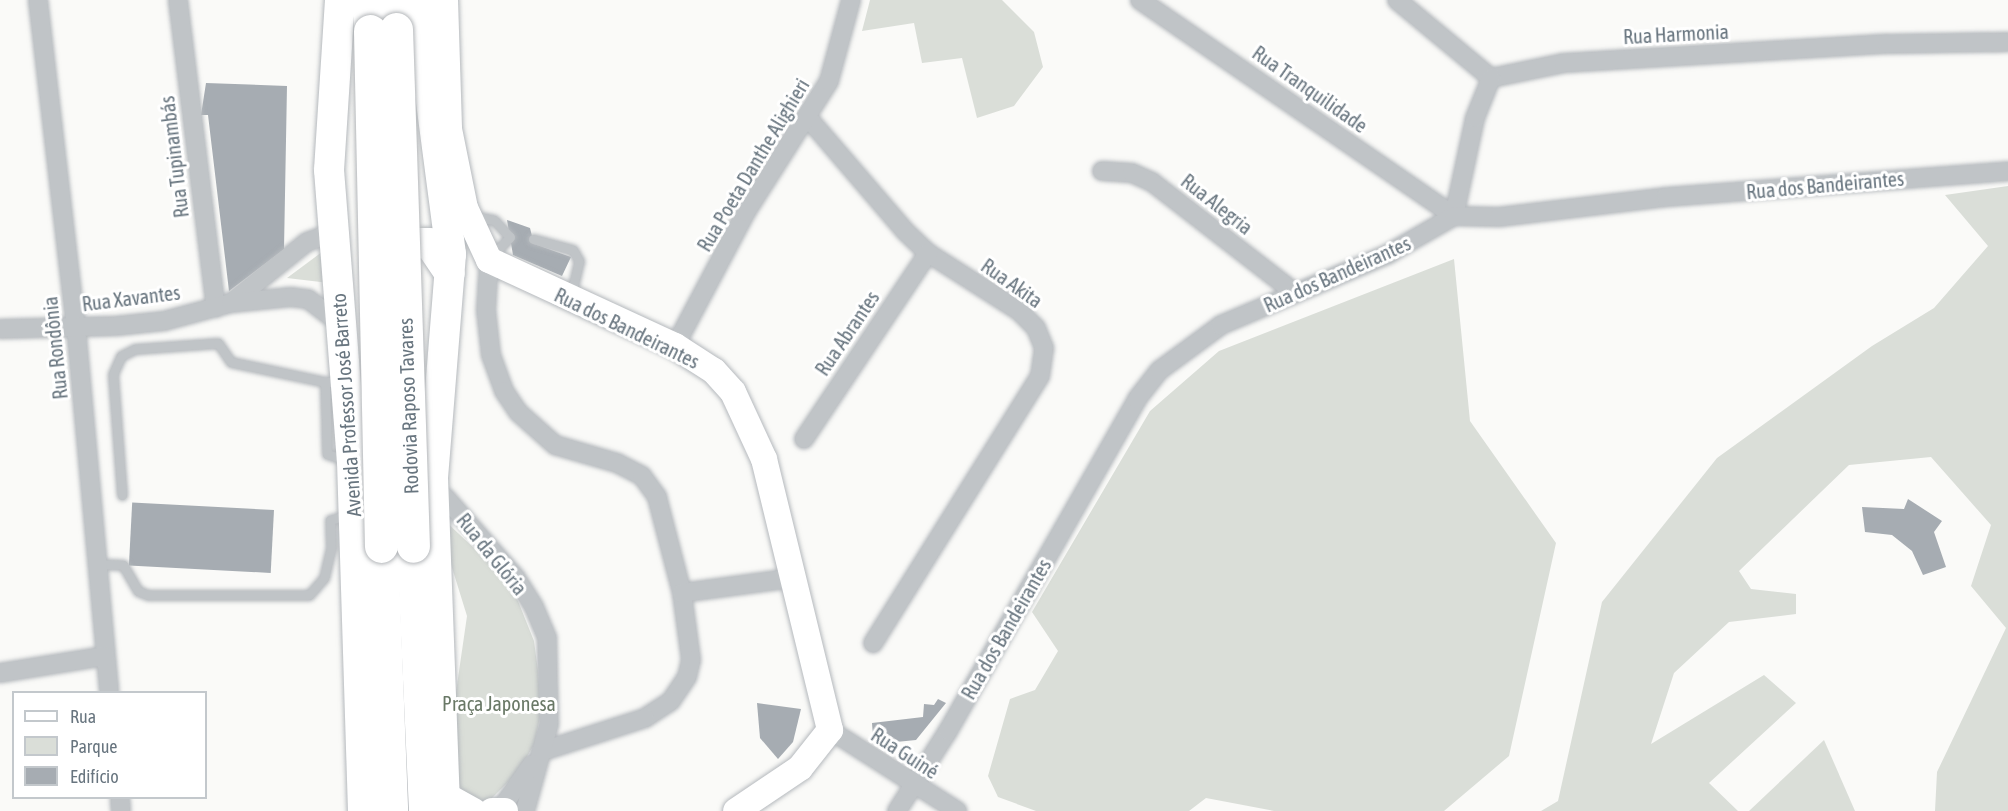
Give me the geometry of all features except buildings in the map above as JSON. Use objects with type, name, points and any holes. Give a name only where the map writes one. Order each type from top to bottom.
[{"type":"highway","name":"Avenida Professor José Barreto","points":[[340,0],[329,131],[330,203],[343,326],[336,382],[352,461],[363,811]]},
{"type":"highway","points":[[424,0],[426,64],[457,212],[450,274],[439,487],[438,806]]},
{"type":"highway","name":"Rodovia Raposo Tavares","points":[[383,15],[397,546],[391,811]]},
{"type":"highway","points":[[330,203],[364,228]]},
{"type":"highway","points":[[332,233],[417,222],[457,212]]},
{"type":"highway","points":[[336,263],[357,248],[419,240],[438,249],[450,274]]},
{"type":"highway","name":"Rodovia Raposo Tavares","points":[[397,546],[438,806]]},
{"type":"main road","points":[[445,0],[448,129],[457,212],[489,260]]},
{"type":"main road","name":"Rua dos Bandeirantes","points":[[489,260],[569,300],[675,346],[714,371],[733,392],[751,424],[794,578],[830,730]]},
{"type":"main road","points":[[736,811],[800,768],[830,730]]},
{"type":"main road","points":[[438,806],[474,811]]},
{"type":"street","name":"Rua Rondônia","points":[[38,0],[76,327],[109,691]]},
{"type":"street","name":"Rua Tupinambás","points":[[178,0],[223,305]]},
{"type":"street","name":"Rua Poeta Danthe Alighieri","points":[[675,346],[746,212],[809,118],[829,81],[851,0]]},
{"type":"street","name":"Rua Tranquilidade","points":[[1140,0],[1454,216]]},
{"type":"street","points":[[1397,0],[1491,78],[1475,118],[1454,216]]},
{"type":"street","name":"Rua Harmonia","points":[[1491,78],[1564,63],[1887,44],[2008,42]]},
{"type":"street","name":"Rua Akita","points":[[809,118],[928,253],[1019,311],[1036,328],[1044,348],[1040,376],[873,643]]},
{"type":"street","name":"Rua Alegria","points":[[1102,171],[1132,173],[1152,182],[1295,293]]},
{"type":"street","name":"Rua dos Bandeirantes","points":[[897,811],[1137,399],[1160,370],[1221,325],[1388,254],[1454,216],[1499,217],[1666,197],[2008,171]]},
{"type":"street","name":"Rua Xavantes","points":[[223,305],[307,242],[332,233]]},
{"type":"street","name":"Rua Abrantes","points":[[804,439],[928,253]]},
{"type":"street","points":[[489,260],[486,310],[491,355],[504,391],[518,412],[555,445],[617,463],[642,477],[657,497],[682,593],[691,660],[687,677],[671,701],[645,718],[540,752],[504,811]]},
{"type":"street","name":"Rua Xavantes","points":[[0,329],[164,321],[223,305],[309,299],[343,326]]},
{"type":"street","name":"Rua da Glória","points":[[439,487],[516,578],[534,607],[547,638],[551,702],[540,752],[504,811]]},
{"type":"street","points":[[682,593],[794,578]]},
{"type":"street","points":[[0,673],[105,656]]},
{"type":"street","name":"Rua Guiné","points":[[830,730],[913,787],[957,811]]},
{"type":"lane","points":[[533,239],[573,250],[579,261],[569,300]]},
{"type":"lane","points":[[122,495],[113,374],[121,356],[135,349],[218,343],[231,362],[336,382]]},
{"type":"lane","points":[[98,564],[123,565],[138,591],[147,595],[309,594],[324,578],[331,548],[330,520],[354,515]]},
{"type":"green space","points":[[870,0],[1002,0],[1034,32],[1043,67],[1014,106],[977,118],[962,58],[922,63],[914,23],[862,31]]},
{"type":"green space","points":[[2008,186],[2008,811],[1935,811],[1937,772],[2006,628],[1971,586],[1991,525],[1931,457],[1849,465],[1739,571],[1751,589],[1796,594],[1796,614],[1729,622],[1674,673],[1651,744],[1764,675],[1796,703],[1709,783],[1738,811],[1541,811],[1558,801],[1602,602],[1717,458],[1872,346],[1934,308],[1988,246],[1945,195]]},
{"type":"green space","points":[[326,249],[329,283],[287,278]]},
{"type":"green space","points":[[1454,259],[1470,421],[1556,543],[1509,756],[1444,811],[1274,811],[1206,798],[1189,811],[1036,811],[998,797],[988,776],[1010,699],[1035,690],[1058,651],[1032,612],[1150,411],[1219,351]]},
{"type":"green space","name":"Praça Japonesa","points":[[443,519],[490,563],[518,601],[534,641],[538,671],[541,711],[535,743],[518,772],[492,798],[479,803],[465,798],[458,782],[456,692],[467,616],[445,545]]},
{"type":"green space","points":[[1824,740],[1855,811],[1749,811]]}]
